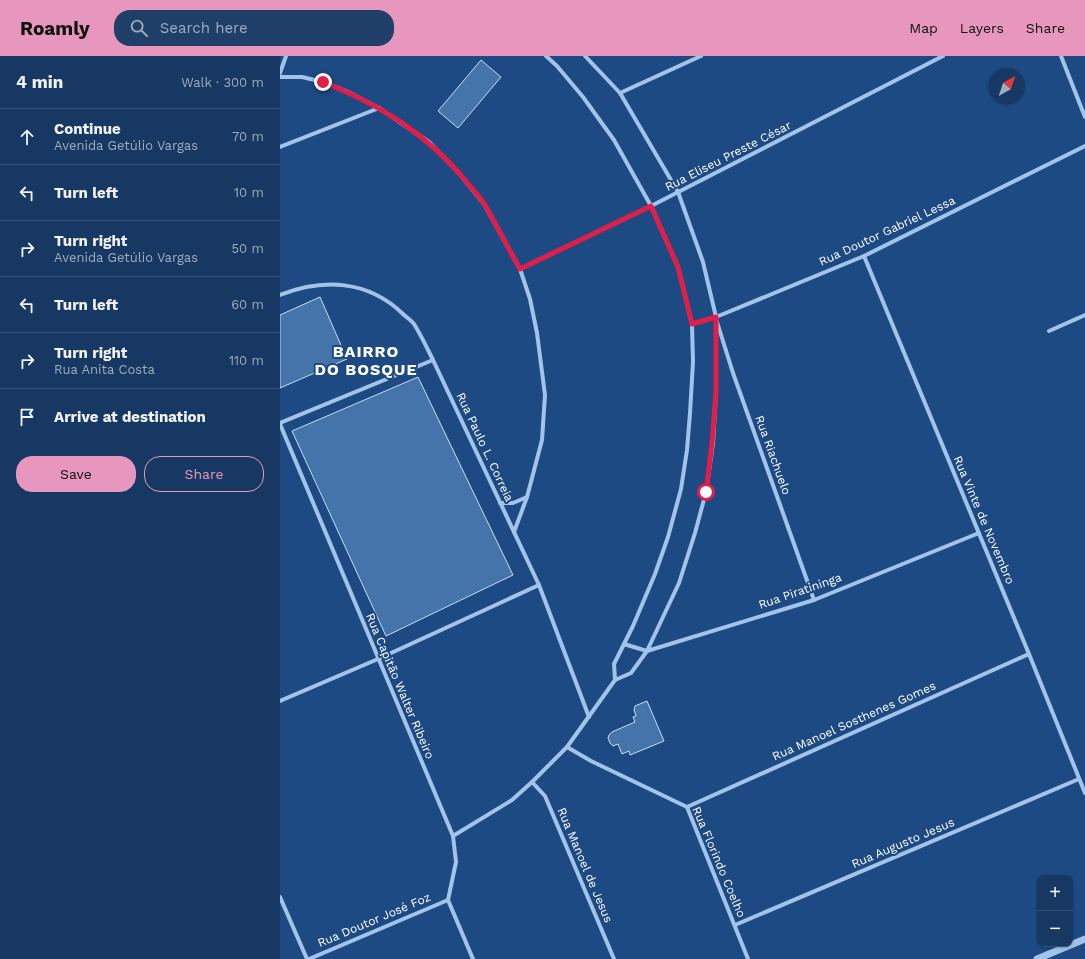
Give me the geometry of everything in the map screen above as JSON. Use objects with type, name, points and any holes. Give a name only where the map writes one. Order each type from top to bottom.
[{"type":"street","points":[[280,73],[286,56]]},
{"type":"street","points":[[546,56],[557,66],[583,97],[614,140],[651,206],[678,267],[692,324],[693,362],[690,413],[687,450],[681,489],[668,537],[655,574],[633,626],[614,664],[615,680]]},
{"type":"street","points":[[453,836],[512,800],[532,782],[567,747],[615,680],[631,672],[648,651],[679,583],[706,492],[716,392],[716,317],[703,262],[678,192],[620,93],[585,56]]},
{"type":"street","points":[[620,93],[701,56]]},
{"type":"street","name":"Rua Eliseu Preste César","points":[[520,269],[651,206],[943,56]]},
{"type":"street","points":[[1061,56],[1085,117]]},
{"type":"street","points":[[280,77],[302,77],[323,82],[346,91],[379,108],[429,142],[458,172],[484,204],[520,269],[530,299],[537,333],[545,395],[542,440],[527,497],[514,532]]},
{"type":"street","points":[[280,147],[379,108]]},
{"type":"street","name":"Rua Doutor Gabriel Lessa","points":[[692,324],[716,317],[864,256],[1085,146]]},
{"type":"street","name":"Rua Vinte de Novembro","points":[[864,256],[1085,793]]},
{"type":"street","name":"Rua Paulo L. Correia","points":[[280,295],[309,286],[334,284],[354,286],[375,293],[395,306],[414,324],[433,360],[539,585],[589,717]]},
{"type":"street","points":[[1049,331],[1085,315]]},
{"type":"street","name":"Rua Riachuelo","points":[[716,317],[733,373],[814,600]]},
{"type":"street","points":[[280,423],[433,360]]},
{"type":"street","name":"Rua Capitão Walter Ribeiro","points":[[280,423],[453,836],[456,862],[448,900]]},
{"type":"street","points":[[500,503],[513,503],[527,497]]},
{"type":"street","name":"Rua Piratininga","points":[[648,651],[814,600],[979,533]]},
{"type":"street","points":[[280,701],[378,659],[539,585]]},
{"type":"street","points":[[624,644],[648,651]]},
{"type":"street","name":"Rua Manoel Sosthenes Gomes","points":[[687,807],[1029,654]]},
{"type":"street","name":"Rua Florindo Coelho","points":[[567,747],[591,761],[687,807],[748,959]]},
{"type":"street","name":"Rua Augusto Jesus","points":[[735,925],[1079,779]]},
{"type":"street","name":"Rua Manoel de Jesus","points":[[532,782],[545,796],[614,959]]},
{"type":"street","points":[[280,897],[308,959]]},
{"type":"street","points":[[448,900],[473,959]]},
{"type":"street","name":"Rua Doutor José Foz","points":[[308,959],[448,900]]},
{"type":"street","points":[[1037,959],[1085,939]]},
{"type":"building","points":[[481,60],[501,77],[458,128],[438,111]]},
{"type":"building","points":[[320,297],[347,359],[280,388],[280,315]]},
{"type":"building","points":[[418,377],[513,575],[386,636],[292,431]]},
{"type":"building","points":[[647,701],[664,741],[630,755],[629,751],[622,754],[618,744],[613,746],[610,743],[608,738],[609,735],[612,732],[635,722],[633,717],[636,716],[634,710],[635,706]]},
{"type":"district","name":"BAIRRO DO BOSQUE","points":[[366,360]]},
{"type":"route","points":[[323,82],[346,91],[379,108],[429,142],[458,172],[484,204],[520,269],[651,206],[678,267],[692,324],[716,317],[716,392],[706,492]]}]
